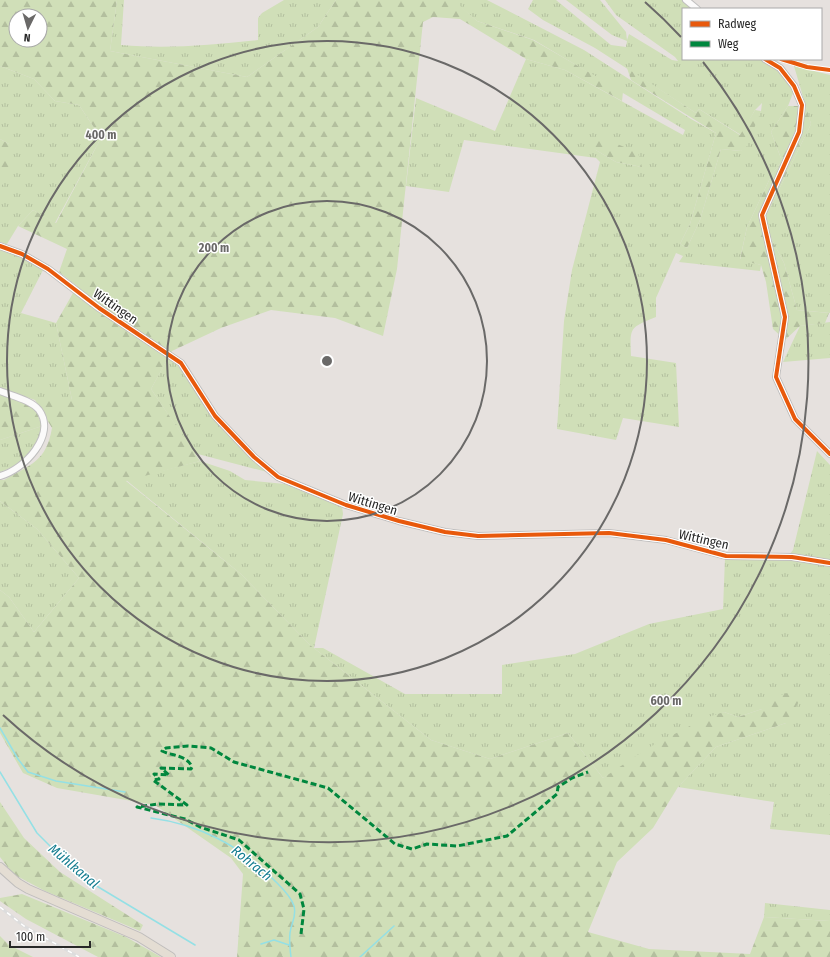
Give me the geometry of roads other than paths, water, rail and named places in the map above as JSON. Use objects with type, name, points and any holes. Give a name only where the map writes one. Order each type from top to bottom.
[{"type":"main road","points":[[0,867],[18,883],[139,937],[171,957]]},
{"type":"street","points":[[686,0],[696,8]]},
{"type":"street","points":[[768,60],[780,68],[794,86],[802,105],[799,132],[762,215],[784,317],[776,378],[795,419],[830,454]]},
{"type":"street","name":"Wittingen","points":[[0,246],[22,254],[48,269],[99,308],[181,363],[215,416],[254,457],[278,477],[346,506],[445,532],[478,536],[609,533],[666,540],[726,556],[792,557],[830,563]]},
{"type":"street","points":[[0,391],[28,402],[39,410],[45,425],[41,442],[28,459],[2,476]]},
{"type":"waterway","name":"Rohrach","points":[[0,728],[18,759],[28,772],[56,781],[125,792]]},
{"type":"waterway","name":"Mühlkanal","points":[[0,772],[37,833],[66,862],[90,882],[195,945]]},
{"type":"waterway","name":"Rohrach","points":[[151,818],[185,825],[218,838],[247,857],[277,883],[293,902],[295,910],[290,936],[291,957]]},
{"type":"waterway","points":[[360,957],[394,926]]},
{"type":"waterway","name":"Mühlkanal","points":[[261,944],[274,940],[289,945]]},
{"type":"railway","points":[[0,907],[24,926],[79,957]]}]
